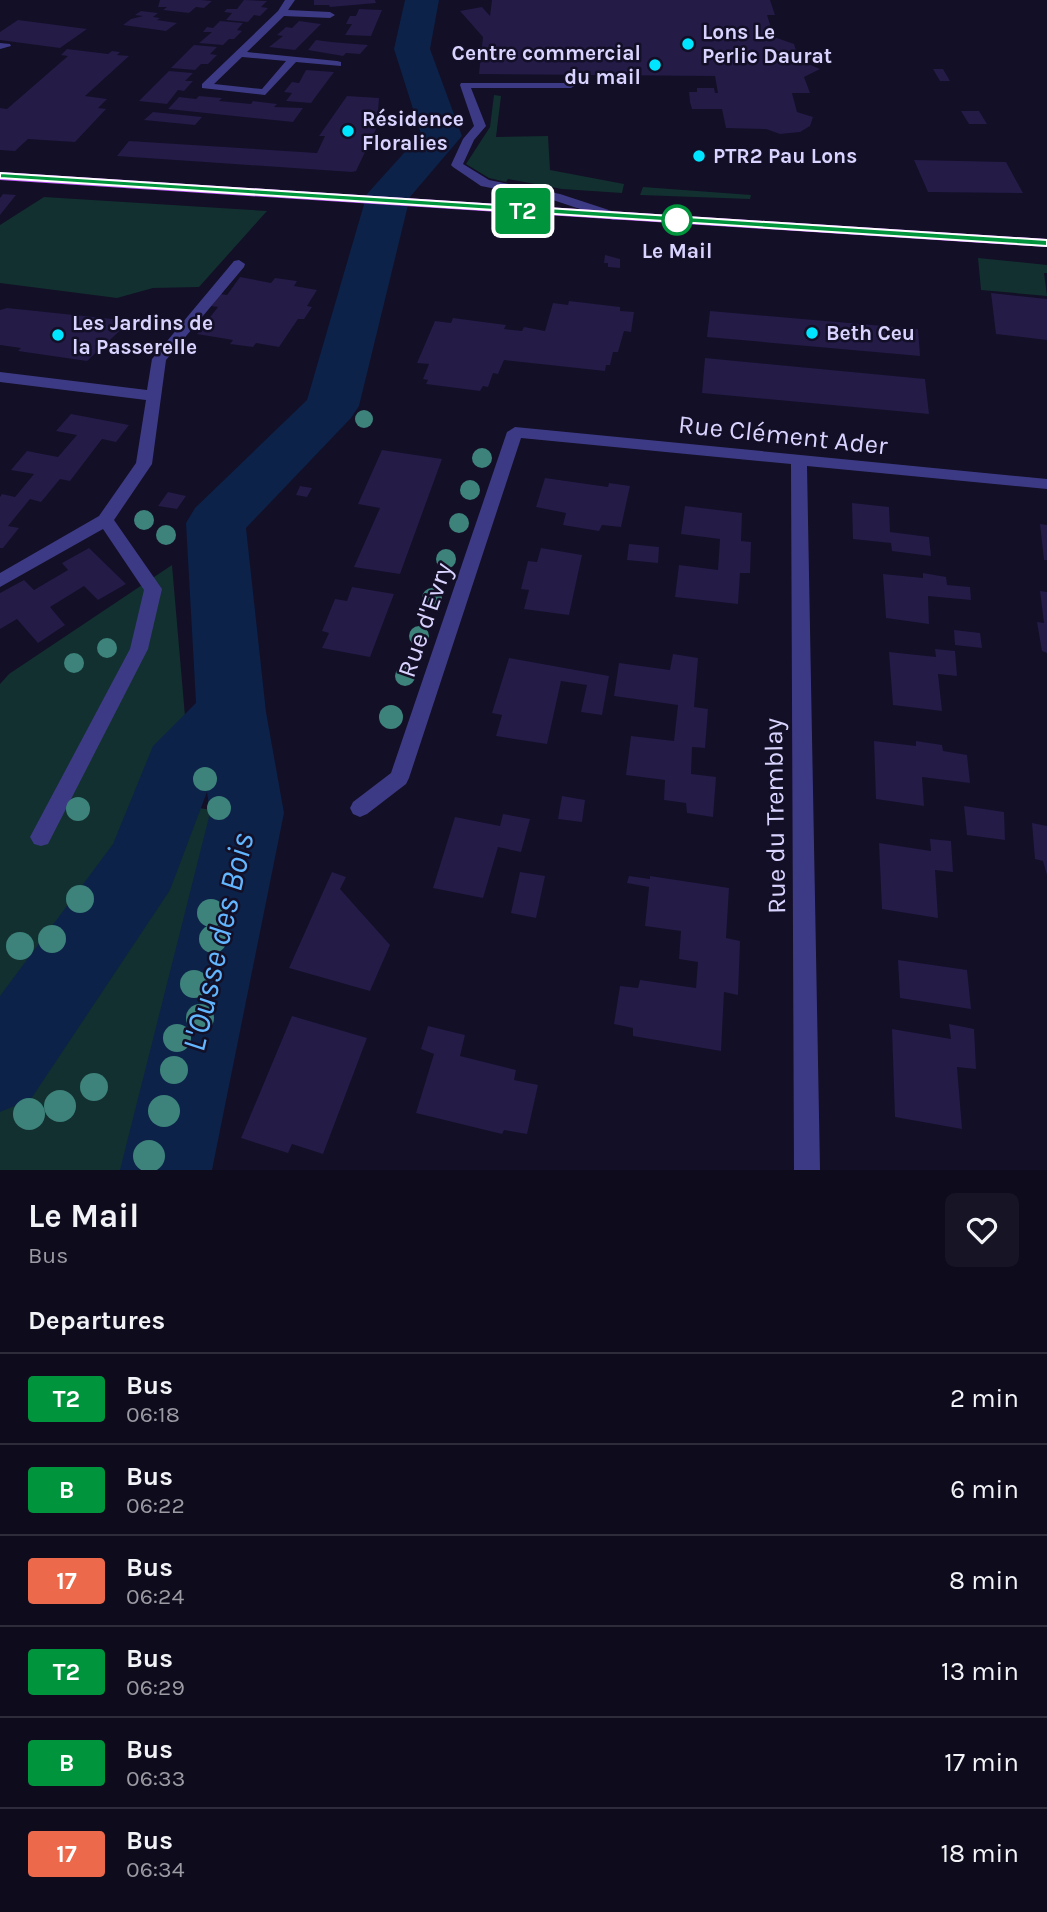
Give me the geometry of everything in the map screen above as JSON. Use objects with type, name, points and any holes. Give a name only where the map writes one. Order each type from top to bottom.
[{"type":"main road","points":[[0,176],[1047,243]]},
{"type":"street","points":[[290,0],[282,13],[206,86],[265,92],[293,59]]},
{"type":"street","points":[[282,13],[330,15]]},
{"type":"street","points":[[237,54],[337,64]]},
{"type":"street","points":[[571,85],[466,85],[480,126],[469,139],[457,165],[485,183],[556,197],[617,217]]},
{"type":"street","points":[[0,581],[105,520],[144,464],[159,359],[239,264]]},
{"type":"street","points":[[0,377],[154,396]]},
{"type":"street","name":"Rue Clément Ader","points":[[515,432],[799,462],[1047,484]]},
{"type":"street","name":"Rue d'Evry","points":[[360,807],[399,778],[515,432]]},
{"type":"street","name":"Rue du Tremblay","points":[[799,462],[807,1170]]},
{"type":"street","points":[[41,837],[139,649],[153,589],[105,520]]},
{"type":"green space","points":[[494,95],[501,96],[496,137],[548,136],[550,170],[624,184],[622,193],[562,189],[508,179],[506,182],[489,178],[466,164],[490,127]]},
{"type":"green space","points":[[643,187],[751,195],[750,199],[640,195]]},
{"type":"green space","points":[[44,197],[267,211],[199,287],[153,288],[117,298],[0,283],[0,225]]},
{"type":"green space","points":[[978,258],[1047,265],[1047,273],[1044,273],[1047,296],[981,290]]},
{"type":"green space","points":[[172,565],[186,728],[199,808],[240,814],[161,1170],[0,1170],[0,684],[9,674]]},
{"type":"building","points":[[160,0],[212,1],[204,8],[196,7],[189,13],[163,10],[167,7],[158,7]]},
{"type":"building","points":[[244,0],[267,1],[261,7],[268,8],[260,16],[254,15],[248,22],[226,20],[232,13],[224,12],[227,9],[237,9]]},
{"type":"building","points":[[314,0],[375,0],[376,3],[330,7],[314,5]]},
{"type":"building","name":"Centre commercial du mail","points":[[492,0],[770,0],[775,15],[767,15],[774,37],[794,44],[799,60],[820,69],[804,77],[810,93],[792,93],[797,112],[813,117],[810,126],[800,132],[780,134],[766,129],[726,128],[722,109],[692,109],[690,102],[689,92],[697,92],[697,88],[714,88],[715,93],[718,93],[715,76],[479,74],[483,37],[460,11],[482,7],[490,16]]},
{"type":"building","points":[[359,9],[382,10],[371,36],[345,35],[352,24],[346,24],[350,16],[356,16]]},
{"type":"building","points":[[141,11],[158,13],[153,17],[160,18],[157,20],[177,23],[166,31],[123,25],[131,19],[143,16],[135,15]]},
{"type":"building","points":[[18,20],[87,29],[60,48],[0,40],[0,32]]},
{"type":"building","points":[[220,21],[243,23],[237,30],[242,31],[223,45],[199,43],[212,32],[203,32],[207,27],[213,28]]},
{"type":"building","points":[[299,21],[321,24],[295,50],[269,47],[283,36],[277,35],[286,27],[292,28]]},
{"type":"building","points":[[316,40],[368,45],[360,54],[346,53],[343,56],[308,50]]},
{"type":"building","points":[[194,45],[217,47],[210,54],[217,55],[208,64],[201,64],[195,70],[171,68]]},
{"type":"building","points":[[67,49],[108,54],[112,51],[120,52],[117,55],[129,56],[85,96],[107,99],[98,108],[106,109],[75,142],[28,139],[15,151],[0,150],[0,108],[7,109],[68,56],[61,55]]},
{"type":"building","points":[[933,69],[943,69],[950,81],[940,81]]},
{"type":"building","points":[[306,70],[334,72],[311,103],[286,101],[292,93],[284,92],[292,82],[299,83]]},
{"type":"building","points":[[169,71],[193,73],[185,81],[193,81],[184,91],[178,90],[167,104],[139,101]]},
{"type":"building","points":[[199,96],[222,98],[219,101],[251,104],[253,101],[277,104],[274,107],[303,108],[293,122],[168,109],[179,97],[196,99]]},
{"type":"building","name":"Résidence Floralies","points":[[347,96],[379,98],[377,127],[356,171],[117,156],[129,141],[317,153],[325,136],[319,136]]},
{"type":"building","points":[[961,111],[979,111],[987,124],[969,124]]},
{"type":"building","points":[[153,112],[202,117],[195,125],[144,120]]},
{"type":"building","points":[[914,160],[1006,162],[1023,193],[928,192]]},
{"type":"building","points":[[3,194],[16,195],[0,215],[0,198]]},
{"type":"building","points":[[605,255],[620,259],[620,268],[608,267],[608,263],[604,263]]},
{"type":"building","points":[[240,277],[271,283],[275,278],[297,281],[294,286],[317,290],[307,306],[312,307],[304,319],[298,319],[279,347],[256,343],[253,347],[230,344],[233,340],[197,334],[218,307],[211,306],[220,294],[227,295]]},
{"type":"building","points":[[991,293],[1047,299],[1047,340],[996,334]]},
{"type":"building","points":[[569,301],[620,307],[620,311],[634,312],[631,332],[624,331],[618,352],[613,352],[610,365],[606,365],[605,371],[504,360],[498,374],[493,373],[488,387],[483,386],[480,391],[426,384],[428,380],[423,379],[429,364],[417,363],[435,321],[451,323],[453,318],[506,325],[504,329],[522,331],[524,327],[545,331],[553,303],[568,305]]},
{"type":"building","name":"Les Jardins de la Passerelle","points":[[7,308],[122,320],[119,324],[126,325],[87,361],[18,351],[21,348],[0,345],[0,310]]},
{"type":"building","name":"Beth Ceu","points":[[710,311],[918,329],[920,356],[707,337]]},
{"type":"building","points":[[705,358],[925,379],[929,414],[702,393]]},
{"type":"building","points":[[71,414],[129,425],[116,442],[102,439],[70,481],[60,479],[41,502],[30,499],[8,526],[19,528],[3,548],[0,548],[0,497],[2,494],[15,497],[34,474],[11,470],[27,451],[58,457],[77,435],[56,431]]},
{"type":"building","points":[[382,450],[442,459],[400,574],[354,567],[380,508],[358,504]]},
{"type":"building","points":[[545,478],[608,487],[609,483],[630,486],[621,527],[602,525],[599,531],[563,525],[566,513],[536,507]]},
{"type":"building","points":[[300,486],[312,488],[307,497],[296,495]]},
{"type":"building","points":[[168,492],[186,496],[177,509],[158,506]]},
{"type":"building","points":[[852,503],[889,507],[890,532],[929,537],[931,556],[892,551],[891,543],[853,539]]},
{"type":"building","points":[[685,506],[742,513],[741,541],[751,542],[750,573],[740,573],[738,604],[675,597],[679,565],[718,570],[720,539],[681,534]]},
{"type":"building","points":[[1040,524],[1047,525],[1047,560],[1044,560]]},
{"type":"building","points":[[629,544],[659,547],[658,563],[627,560]]},
{"type":"building","points":[[89,548],[126,584],[98,600],[84,586],[50,607],[65,625],[38,643],[17,619],[0,629],[0,593],[24,580],[34,590],[68,570],[62,563]]},
{"type":"building","points":[[541,548],[582,555],[569,615],[524,609],[529,590],[521,589],[528,561],[537,562]]},
{"type":"building","points":[[923,573],[946,577],[947,585],[970,587],[971,600],[928,596],[929,624],[886,618],[883,574],[923,578]]},
{"type":"building","points":[[352,587],[394,594],[370,657],[322,648],[329,633],[322,631],[335,599],[347,601]]},
{"type":"building","points":[[1040,591],[1047,592],[1047,653],[1042,651],[1037,622],[1044,623]]},
{"type":"building","points":[[954,630],[980,633],[982,648],[955,645]]},
{"type":"building","points":[[935,649],[955,651],[957,676],[938,674],[942,711],[893,705],[889,652],[936,657]]},
{"type":"building","points":[[673,654],[698,658],[694,707],[708,709],[705,748],[692,747],[691,774],[716,777],[713,817],[687,813],[686,803],[664,800],[665,780],[626,775],[631,736],[674,741],[678,705],[614,696],[619,663],[670,670]]},
{"type":"building","points":[[509,658],[609,676],[602,715],[581,712],[587,685],[561,681],[547,744],[496,736],[502,715],[492,713]]},
{"type":"building","points":[[874,741],[916,746],[916,741],[942,745],[943,751],[967,755],[970,783],[922,777],[924,806],[876,799]]},
{"type":"building","points":[[562,796],[585,800],[582,822],[558,819]]},
{"type":"building","points":[[964,806],[1004,812],[1005,840],[967,835]]},
{"type":"building","points":[[503,814],[530,819],[521,852],[498,847],[483,898],[433,888],[455,817],[500,826]]},
{"type":"building","points":[[1032,823],[1047,826],[1047,875],[1043,861],[1035,859]]},
{"type":"building","points":[[930,839],[951,841],[953,872],[935,870],[938,918],[882,909],[879,843],[931,851]]},
{"type":"building","points":[[332,872],[346,877],[340,889],[390,945],[370,991],[289,968]]},
{"type":"building","points":[[520,872],[545,876],[536,918],[511,913]]},
{"type":"building","points":[[629,876],[650,879],[650,876],[729,888],[726,938],[740,941],[738,995],[724,992],[721,1051],[633,1036],[633,1028],[614,1024],[620,986],[638,988],[640,980],[696,988],[698,962],[679,959],[681,931],[645,926],[649,887],[627,883]]},
{"type":"building","points":[[898,960],[967,970],[971,1009],[900,998]]},
{"type":"building","points":[[292,1016],[367,1038],[323,1154],[292,1144],[288,1153],[241,1138]]},
{"type":"building","points":[[949,1024],[974,1029],[976,1069],[957,1067],[962,1129],[895,1117],[892,1029],[951,1039]]},
{"type":"building","points":[[428,1026],[465,1035],[460,1056],[516,1070],[514,1080],[538,1085],[527,1134],[504,1130],[502,1134],[416,1113],[434,1054],[421,1049]]},
{"type":"waterway","name":"L'Ousse des Bois","points":[[231,712],[216,523],[332,406],[389,194],[442,136],[412,49],[422,0]]},
{"type":"waterway","name":"L'Ousse des Bois","points":[[0,1068],[143,865],[179,768],[231,712]]},
{"type":"waterway","name":"L'Ousse des Bois","points":[[166,1170],[247,813],[231,712]]},
{"type":"bus line","name":"T2","points":[[0,176],[1047,243]]},
{"type":"place","name":"Lons Le Perlic Daurat","points":[[688,44]]},
{"type":"place","name":"Centre commercial du mail","points":[[655,65]]},
{"type":"place","name":"Résidence Floralies","points":[[348,131]]},
{"type":"place","name":"PTR2 Pau Lons","points":[[699,156]]},
{"type":"place","name":"Le Mail","points":[[677,220]]},
{"type":"place","name":"Beth Ceu","points":[[812,333]]},
{"type":"place","name":"Les Jardins de la Passerelle","points":[[58,335]]}]
